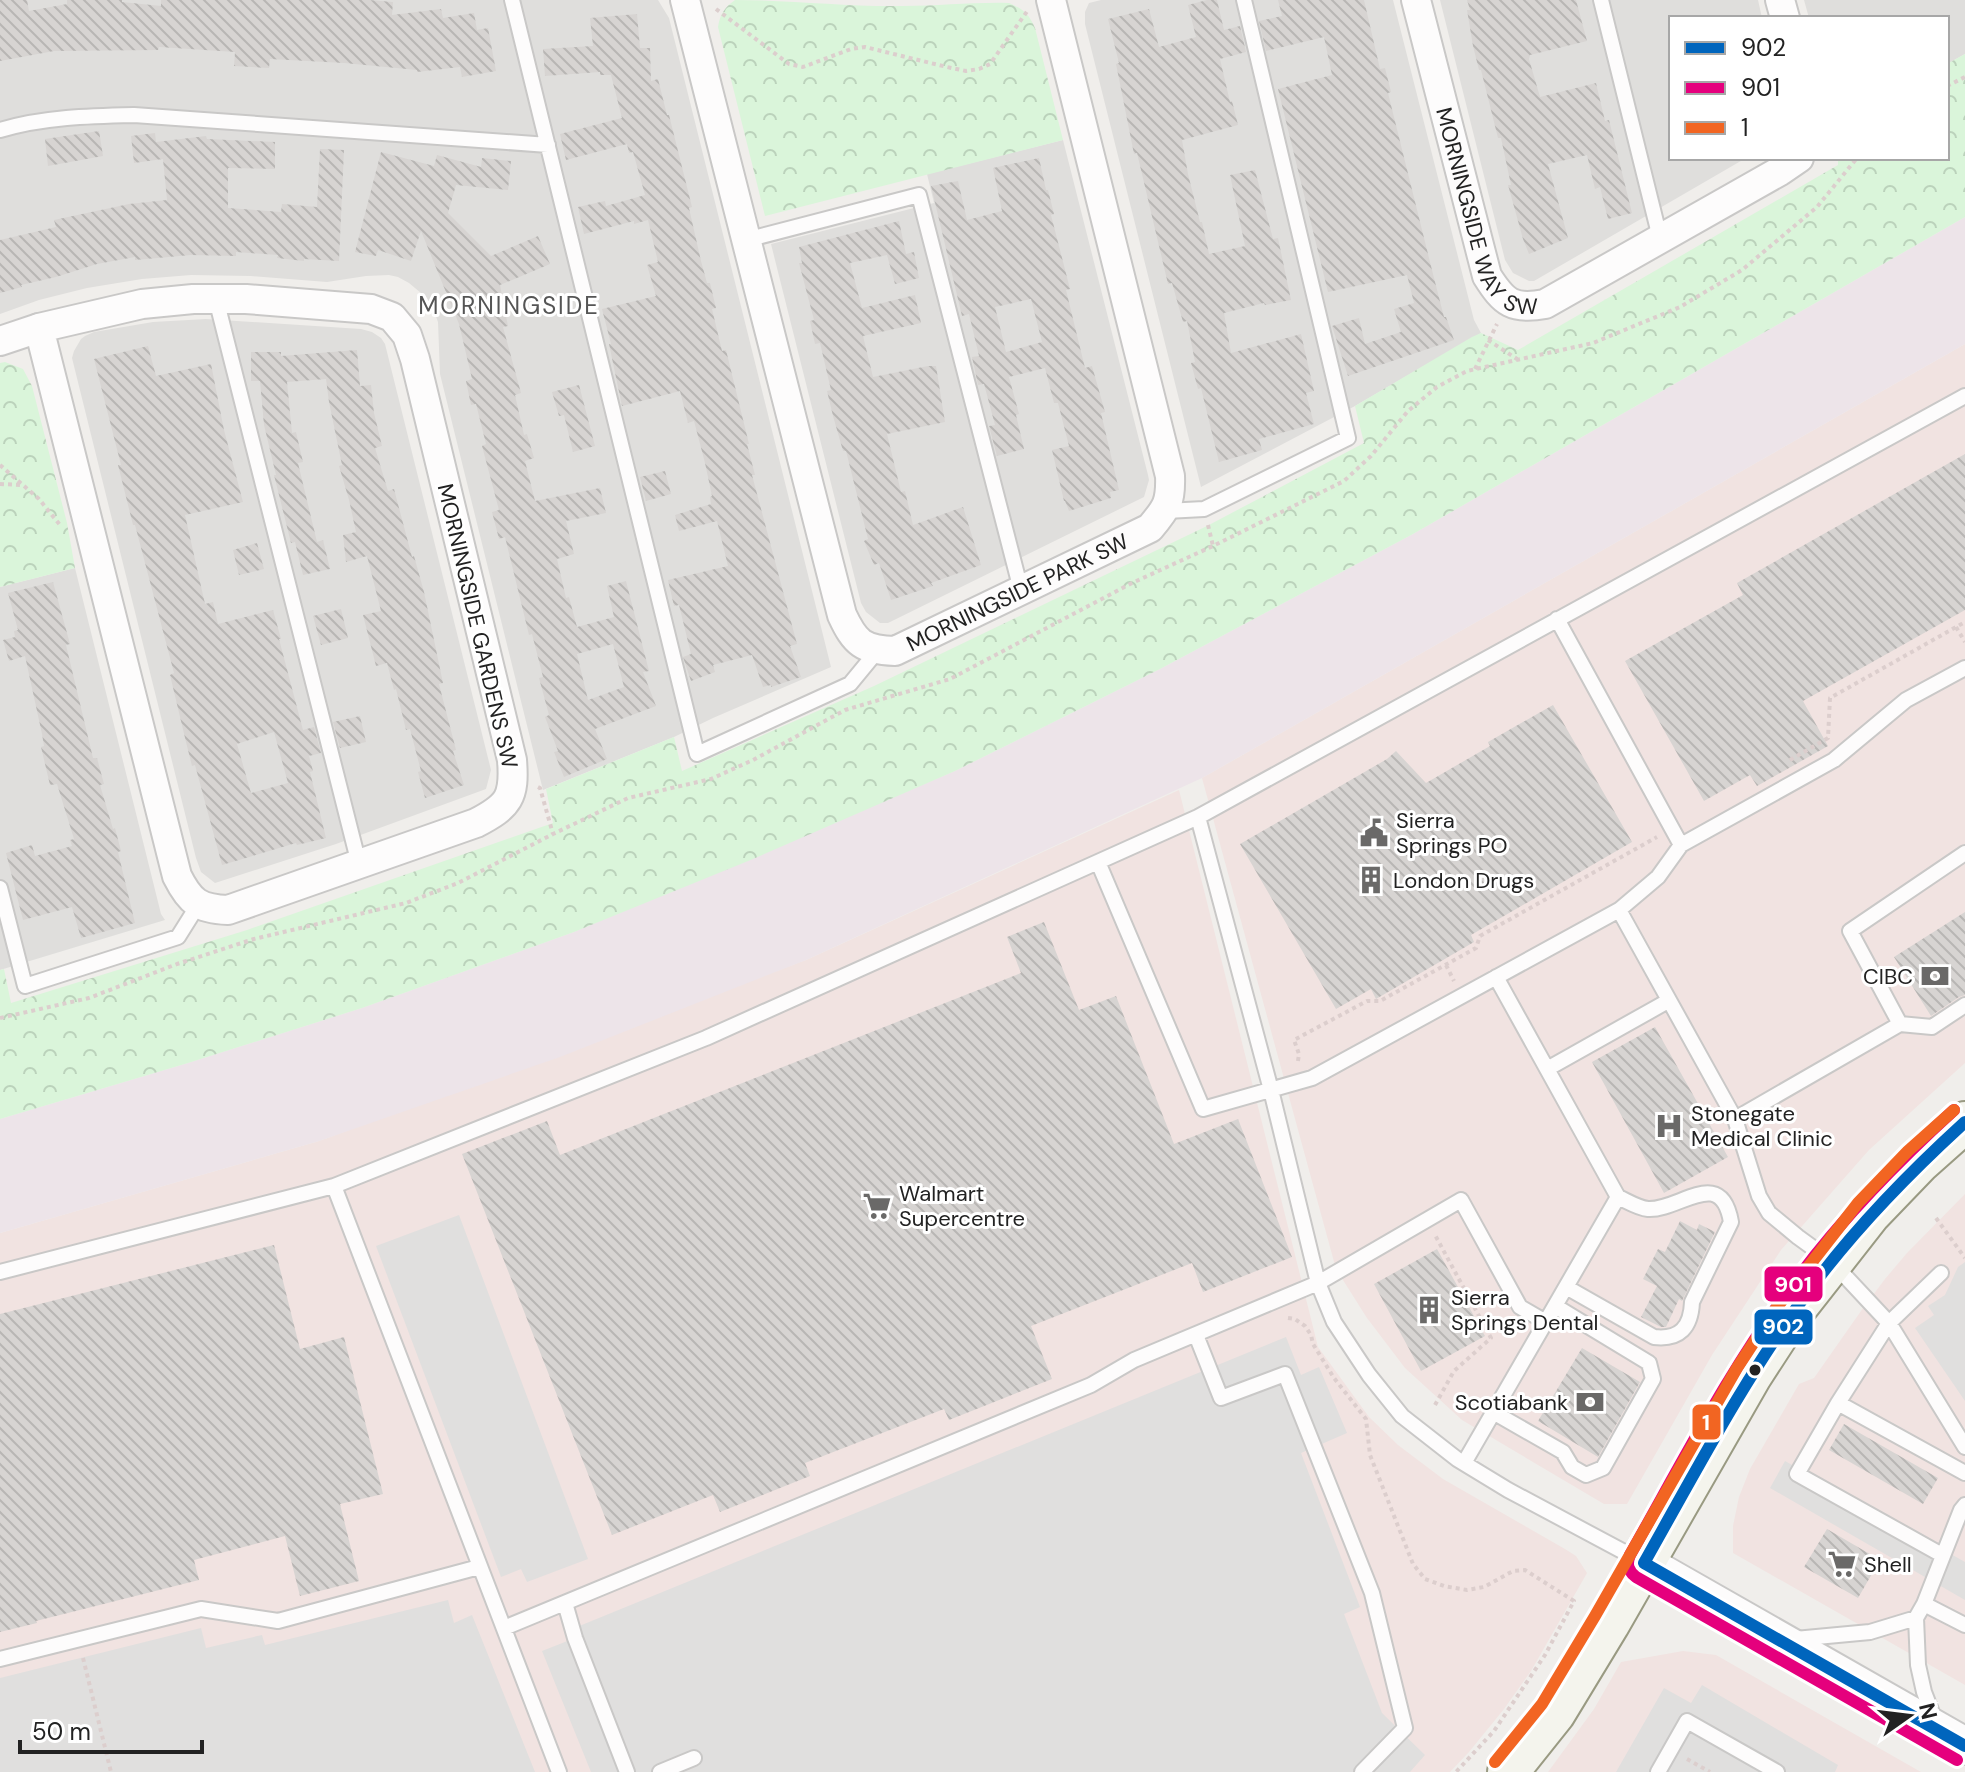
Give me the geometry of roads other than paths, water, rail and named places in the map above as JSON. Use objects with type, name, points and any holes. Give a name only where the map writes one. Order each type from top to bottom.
[{"type":"main road","points":[[1508,1772],[1555,1713],[1751,1376],[1790,1316],[1870,1214],[1920,1162],[1965,1122]]},
{"type":"street","name":"MORNINGSIDE PARK SW","points":[[685,0],[842,615],[850,632],[863,646],[895,651],[1150,528],[1166,511]]},
{"type":"street","points":[[1051,0],[1170,476],[1171,496],[1166,511]]},
{"type":"street","name":"MORNINGSIDE WAY SW","points":[[1416,0],[1487,276],[1497,292],[1510,304],[1528,307],[1545,304],[1796,160]]},
{"type":"street","name":"MORNINGSIDE GARDENS SW","points":[[0,341],[39,328],[142,304],[193,299],[246,299],[371,309],[392,317],[407,335],[512,760],[514,780],[508,800],[496,812],[476,823],[228,910],[213,910],[198,905]]},
{"type":"street","points":[[39,328],[177,876],[185,892],[198,905]]},
{"type":"street","points":[[1644,1563],[1953,1740]]},
{"type":"lane","points":[[512,0],[697,754],[850,684],[878,650]]},
{"type":"lane","points":[[1166,511],[1204,509],[1348,438],[1244,0]]},
{"type":"lane","points":[[1601,0],[1660,238]]},
{"type":"lane","points":[[0,130],[18,124],[69,117],[134,115],[548,145]]},
{"type":"lane","points":[[746,240],[919,195],[1021,590]]},
{"type":"lane","points":[[216,299],[359,864]]},
{"type":"lane","points":[[0,1272],[334,1186],[706,1038],[1198,817],[1965,396]]},
{"type":"lane","points":[[1557,619],[1681,845]]},
{"type":"lane","points":[[1098,862],[1203,1109],[1312,1078],[1619,910],[1658,877],[1681,845],[1834,760],[1906,700],[1965,668]]},
{"type":"lane","points":[[1198,817],[1271,1090],[1318,1283],[1334,1322],[1369,1375],[1402,1416],[1464,1463],[1508,1490],[1644,1563]]},
{"type":"lane","points":[[1900,1024],[1850,931],[1965,853]]},
{"type":"lane","points":[[0,888],[25,986],[178,937],[198,905]]},
{"type":"lane","points":[[1619,910],[1735,1119],[1759,1196],[1769,1213],[1831,1261],[1889,1323],[1965,1447]]},
{"type":"lane","points":[[1496,977],[1618,1197],[1647,1209],[1709,1193],[1725,1202],[1731,1222],[1692,1302],[1686,1327],[1676,1335],[1654,1337],[1566,1287]]},
{"type":"lane","points":[[1547,1069],[1668,1001]]},
{"type":"lane","points":[[1735,1119],[1900,1024],[1932,1027],[1965,1005]]},
{"type":"lane","points":[[334,1186],[559,1772]]},
{"type":"lane","points":[[1464,1463],[1618,1197]]},
{"type":"lane","points":[[504,1628],[1083,1389],[1134,1360],[1318,1283],[1461,1200],[1520,1307],[1546,1322]]},
{"type":"lane","points":[[1941,1273],[1889,1323],[1797,1474],[1942,1555]]},
{"type":"lane","points":[[1493,1412],[1563,1452],[1572,1467],[1586,1475],[1603,1468],[1653,1379],[1649,1363],[1555,1306]]},
{"type":"lane","points":[[1196,1335],[1221,1398],[1285,1374],[1372,1593],[1405,1728],[1362,1772]]},
{"type":"lane","points":[[1838,1403],[1965,1473]]},
{"type":"lane","points":[[1953,1740],[1924,1692],[1918,1665],[1916,1618],[1965,1505]]},
{"type":"lane","points":[[0,1659],[201,1609],[278,1621],[479,1567]]},
{"type":"lane","points":[[565,1603],[575,1638],[627,1772]]},
{"type":"lane","points":[[1924,1604],[1965,1625]]},
{"type":"lane","points":[[1782,1641],[1870,1632],[1916,1618]]},
{"type":"lane","points":[[1658,1772],[1687,1721],[1777,1772]]},
{"type":"lane","points":[[660,1772],[694,1758]]},
{"type":"place","name":"Sierra Springs PO","points":[[1374,833]]},
{"type":"place","name":"London Drugs","points":[[1371,880]]},
{"type":"place","name":"CIBC","points":[[1935,976]]},
{"type":"place","name":"Stonegate Medical Clinic","points":[[1669,1126]]},
{"type":"place","name":"Walmart Supercentre","points":[[877,1206]]},
{"type":"place","name":"Sierra Springs Dental","points":[[1429,1310]]},
{"type":"place","name":"Scotiabank","points":[[1590,1402]]},
{"type":"place","name":"Shell","points":[[1842,1564]]},
{"type":"district","name":"MORNINGSIDE","points":[[509,306]]}]
